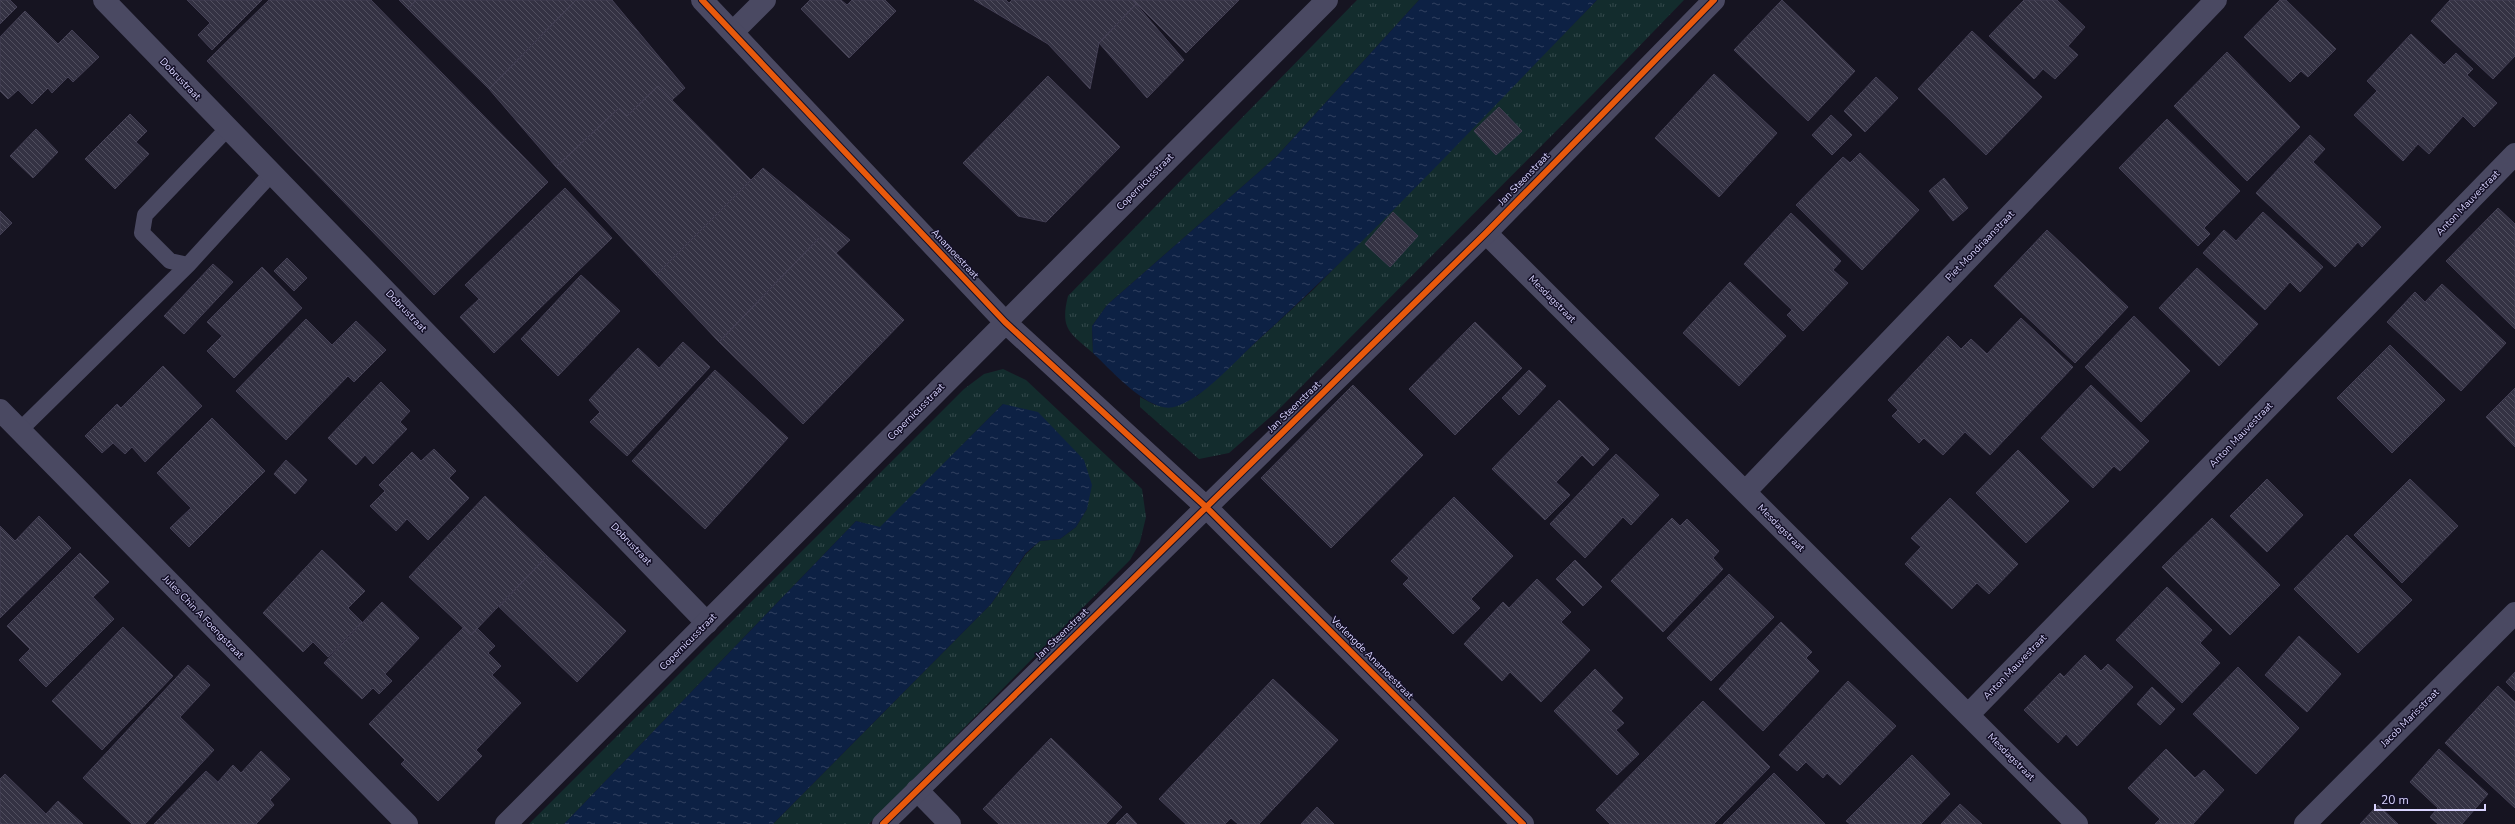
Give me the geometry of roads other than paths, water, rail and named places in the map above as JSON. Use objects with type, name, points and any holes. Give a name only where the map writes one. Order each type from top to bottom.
[{"type":"street","name":"Dobrustraat","points":[[104,0],[707,623]]},
{"type":"street","name":"Anamoestraat","points":[[702,0],[1005,322],[1206,506]]},
{"type":"street","points":[[733,32],[765,0]]},
{"type":"street","name":"Copernicusstraat","points":[[506,824],[1327,0]]},
{"type":"street","name":"Jan Steenstraat","points":[[884,824],[1206,506],[1486,233],[1714,0]]},
{"type":"street","name":"Piet Mondriaanstraat","points":[[1745,492],[2216,0]]},
{"type":"street","name":"Anton Mauvestraat","points":[[1968,715],[2515,154]]},
{"type":"street","name":"Mesdagstraat","points":[[1486,233],[2077,824]]},
{"type":"street","name":"Jules Chin A Foengstraat","points":[[0,410],[407,824]]},
{"type":"street","name":"Verlengde Anamoestraat","points":[[1206,506],[1523,824]]},
{"type":"street","name":"Jacob Marisstraat","points":[[2305,824],[2515,613]]},
{"type":"street","points":[[917,790],[950,824]]},
{"type":"lane","points":[[188,265],[170,261],[142,233],[145,215],[228,128]]},
{"type":"lane","points":[[20,430],[188,265],[272,173]]},
{"type":"water","points":[[1419,0],[1597,0],[1472,130],[1345,258],[1207,388],[1185,403],[1174,407],[1164,407],[1153,404],[1142,397],[1119,379],[1093,353],[1092,326],[1107,305],[1276,157]]},
{"type":"water","points":[[1003,404],[1038,412],[1084,460],[1092,485],[1087,509],[1076,527],[1060,539],[1040,541],[1026,553],[991,604],[773,824],[564,824],[856,521],[880,527]]}]
